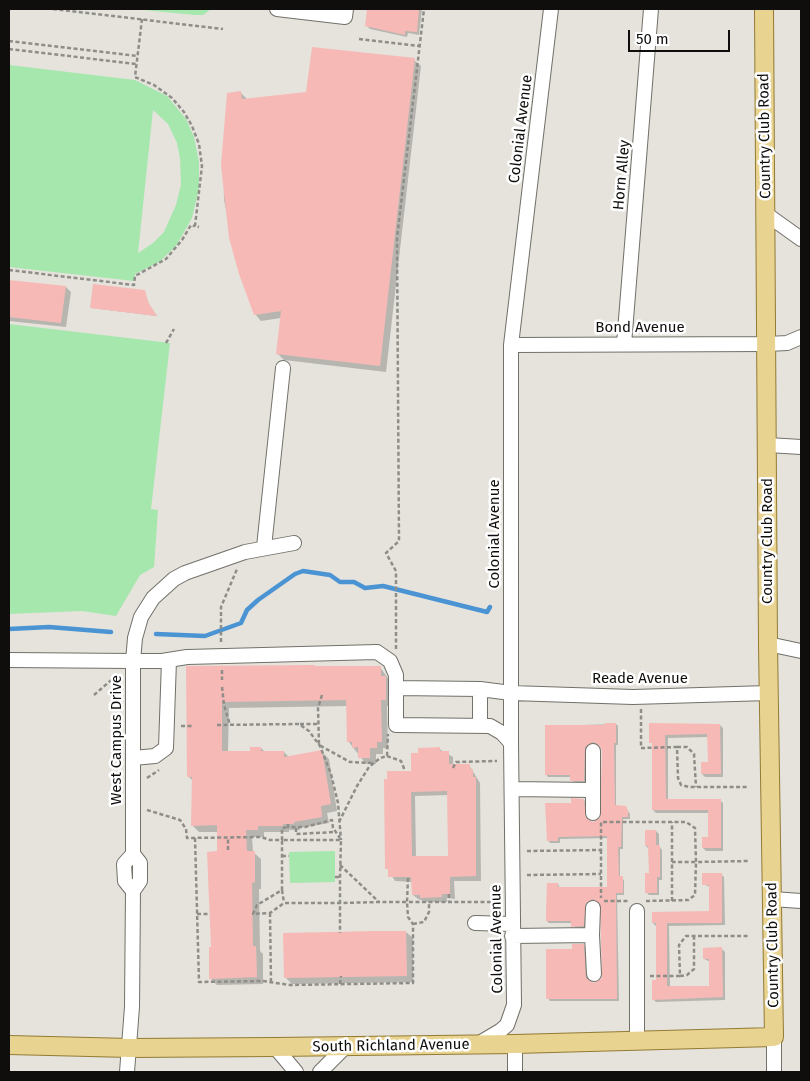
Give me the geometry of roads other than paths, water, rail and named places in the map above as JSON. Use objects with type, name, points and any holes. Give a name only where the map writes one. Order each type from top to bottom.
[{"type":"main road","name":"Country Club Road","points":[[764,9],[768,344],[768,644],[774,1037]]},
{"type":"main road","name":"South Richland Avenue","points":[[9,1045],[130,1048],[274,1047],[515,1044],[774,1037]]},
{"type":"street","points":[[277,9],[345,17],[346,9]]},
{"type":"street","name":"Colonial Avenue","points":[[478,1044],[507,1025],[514,1011],[511,743],[512,345],[551,9]]},
{"type":"street","name":"Horn Alley","points":[[624,344],[652,9]]},
{"type":"street","points":[[766,214],[801,239]]},
{"type":"street","name":"Bond Avenue","points":[[512,345],[768,344],[787,342],[801,337]]},
{"type":"street","points":[[264,547],[283,368]]},
{"type":"street","points":[[768,445],[801,447]]},
{"type":"street","points":[[294,543],[264,547],[185,573],[165,586],[153,598],[137,625],[133,661],[169,660],[221,651],[377,652],[391,663],[396,676],[396,725],[480,726],[494,728],[511,743]]},
{"type":"street","points":[[768,644],[801,651]]},
{"type":"street","name":"West Campus Drive","points":[[9,660],[133,661],[133,854],[124,864],[125,881],[133,891],[130,1048],[127,1072]]},
{"type":"street","points":[[133,758],[155,756],[166,748],[169,660]]},
{"type":"street","name":"Reade Avenue","points":[[397,688],[633,696],[769,693]]},
{"type":"street","points":[[480,690],[480,726]]},
{"type":"street","points":[[593,751],[593,813]]},
{"type":"street","points":[[512,789],[592,790]]},
{"type":"street","points":[[772,899],[801,901]]},
{"type":"street","points":[[637,1041],[639,904]]},
{"type":"street","points":[[593,908],[594,974]]},
{"type":"street","points":[[475,923],[512,930],[592,935]]},
{"type":"street","name":"Country Club Road","points":[[774,1037],[774,1072]]},
{"type":"street","points":[[515,1044],[515,1072]]},
{"type":"street","points":[[320,1072],[346,1046]]},
{"type":"street","points":[[274,1047],[296,1072]]},
{"type":"waterway","points":[[156,634],[205,636],[241,623],[247,610],[258,600],[295,574],[303,571],[330,575],[340,582],[354,582],[365,588],[383,586],[487,612],[490,607]]},
{"type":"waterway","points":[[9,629],[49,627],[111,632]]}]
